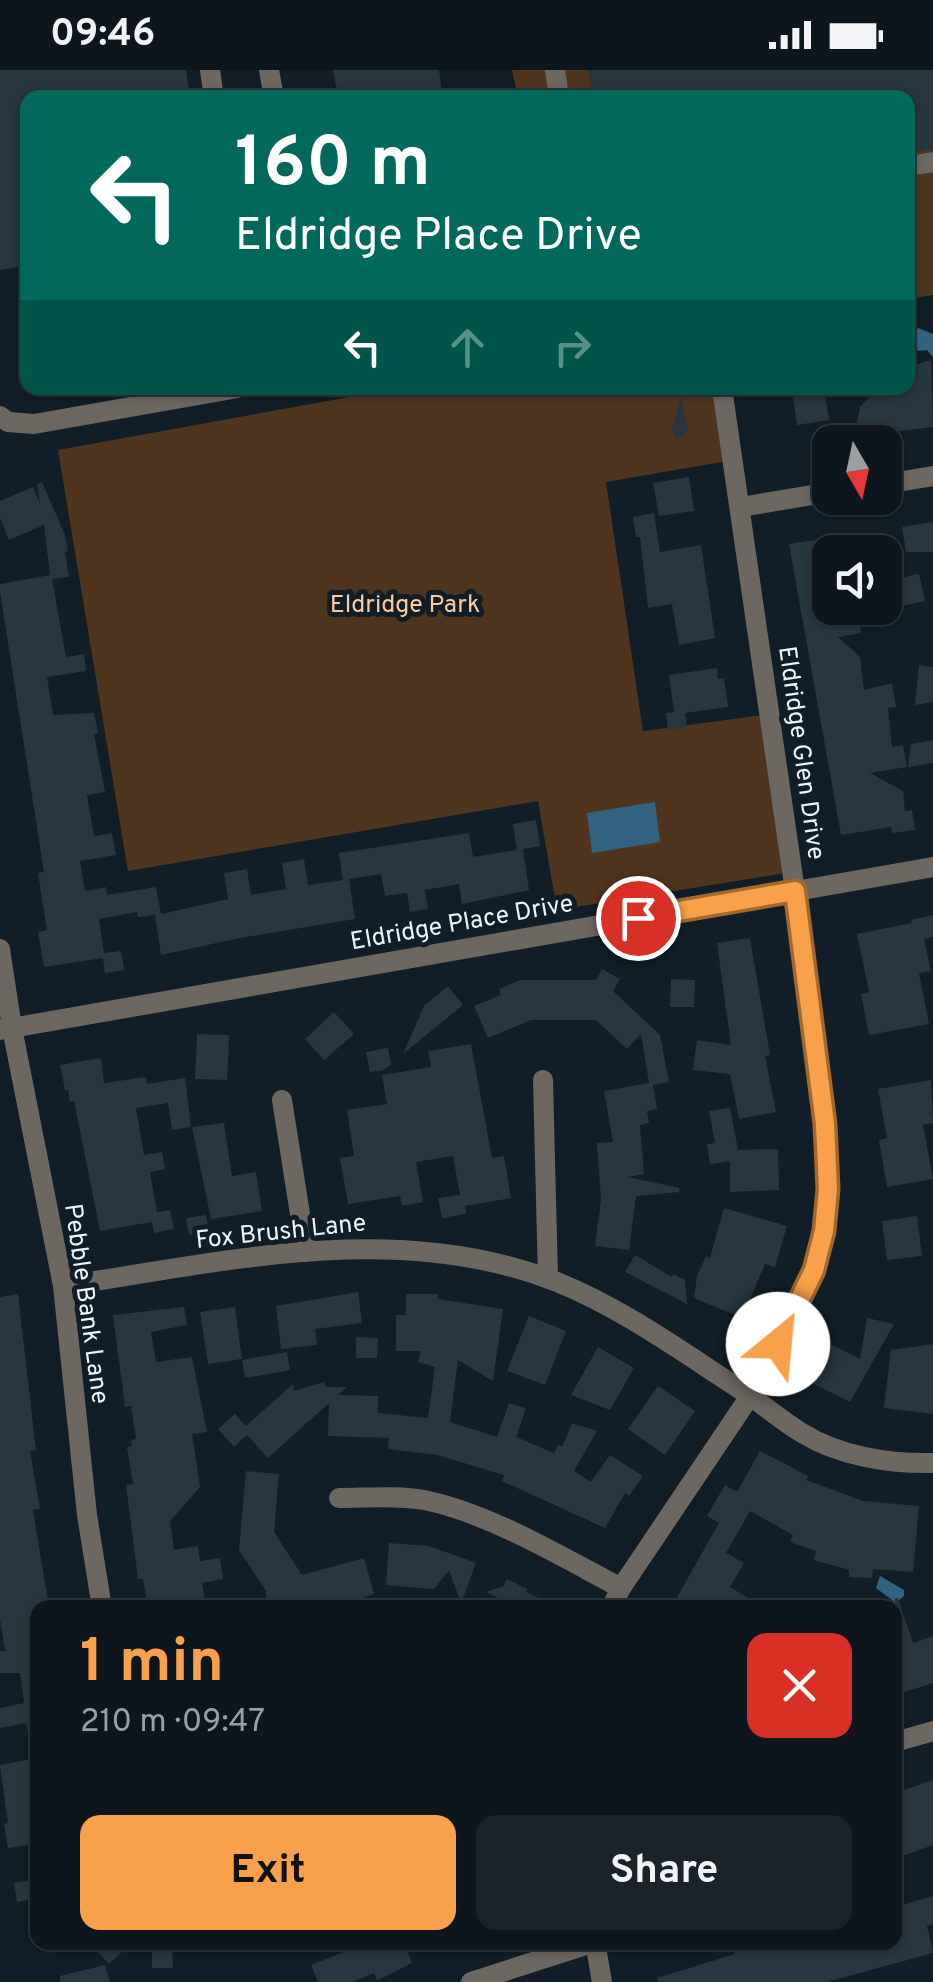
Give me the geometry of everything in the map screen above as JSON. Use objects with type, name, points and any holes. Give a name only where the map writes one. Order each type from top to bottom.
[{"type":"street","points":[[0,416],[8,422],[34,424],[198,395]]},
{"type":"street","name":"Eldridge Glen Drive","points":[[616,1598],[750,1396],[807,1290],[826,1210],[825,1124],[723,395]]},
{"type":"street","points":[[902,481],[933,476]]},
{"type":"street","points":[[741,507],[812,495]]},
{"type":"street","name":"Eldridge Place Drive","points":[[6,1029],[933,867]]},
{"type":"street","name":"Pebble Bank Lane","points":[[0,949],[6,1029],[62,1286],[86,1515],[101,1600]]},
{"type":"street","points":[[543,1080],[548,1279]]},
{"type":"street","points":[[282,1100],[306,1252]]},
{"type":"street","name":"Fox Brush Lane","points":[[62,1286],[306,1252],[406,1249],[457,1256],[548,1279],[604,1304],[827,1445],[868,1458],[933,1463]]},
{"type":"street","points":[[339,1498],[402,1497],[428,1501],[518,1533],[616,1598]]},
{"type":"street","points":[[902,1740],[933,1731]]},
{"type":"street","points":[[471,1982],[570,1950]]},
{"type":"street","points":[[596,1950],[602,1982]]},
{"type":"green space","points":[[512,70],[933,70],[933,295],[915,298],[915,90],[516,90]]},
{"type":"green space","name":"Eldridge Park","points":[[360,395],[719,395],[733,460],[606,482],[643,731],[764,715],[792,872],[557,910],[538,801],[128,871],[58,450]]},
{"type":"water","points":[[918,328],[933,334],[933,357],[927,350],[918,351]]},
{"type":"water","points":[[655,802],[660,842],[592,853],[587,813]]},
{"type":"water","points":[[880,1576],[904,1590],[904,1596],[892,1600],[876,1588]]},
{"type":"building","points":[[0,70],[186,70],[189,90],[20,90],[20,266],[0,270]]},
{"type":"building","points":[[333,70],[439,70],[442,90],[337,90]]},
{"type":"building","points":[[588,70],[933,70],[933,149],[915,151],[915,90],[592,90]]},
{"type":"building","points":[[931,360],[933,427],[902,431],[902,425],[857,423],[860,407],[871,395],[915,395],[915,365]]},
{"type":"building","points":[[793,395],[825,395],[829,420],[797,425]]},
{"type":"building","points":[[681,398],[688,427],[685,436],[675,438],[672,429]]},
{"type":"building","points":[[689,477],[694,511],[659,516],[653,483]]},
{"type":"building","points":[[42,482],[68,551],[65,552],[69,577],[52,579],[66,657],[84,654],[86,671],[47,677],[53,715],[94,713],[105,792],[87,795],[94,836],[112,833],[116,855],[80,861],[85,891],[106,887],[107,895],[156,887],[161,914],[228,899],[224,873],[247,869],[251,895],[286,889],[282,863],[304,859],[308,885],[343,880],[339,853],[469,833],[473,857],[517,850],[513,824],[536,820],[540,846],[523,849],[529,890],[462,904],[459,884],[425,890],[428,909],[410,912],[407,893],[385,896],[381,874],[349,879],[355,919],[161,955],[155,915],[138,917],[137,912],[99,919],[104,953],[121,951],[124,970],[105,973],[103,958],[44,967],[38,932],[47,930],[38,873],[44,872],[0,592],[0,584],[50,575],[44,525],[9,540],[0,518],[0,501],[33,487],[40,504],[37,484]]},
{"type":"building","points":[[654,513],[660,552],[701,545],[715,638],[679,645],[672,604],[648,608],[640,537],[636,537],[633,517]]},
{"type":"building","points":[[933,522],[933,552],[906,552],[902,527]]},
{"type":"building","points":[[812,540],[812,625],[860,625],[861,633],[838,637],[860,657],[864,690],[892,683],[896,707],[888,708],[892,747],[903,745],[907,767],[870,773],[903,791],[905,811],[912,810],[915,830],[892,833],[891,827],[841,835],[789,544]]},
{"type":"building","points":[[919,574],[925,601],[902,606],[902,578]]},
{"type":"building","points":[[919,665],[933,667],[933,702],[915,705]]},
{"type":"building","points":[[717,668],[718,679],[724,678],[728,707],[685,713],[687,727],[668,730],[666,713],[674,712],[669,675]]},
{"type":"building","points":[[933,740],[933,763],[908,767],[911,744]]},
{"type":"building","points":[[933,915],[933,937],[924,939],[931,971],[919,973],[929,1024],[869,1035],[861,994],[869,992],[857,934]]},
{"type":"building","points":[[750,938],[776,1112],[739,1119],[730,1074],[693,1070],[697,1040],[731,1045],[717,943]]},
{"type":"building","points":[[602,969],[620,979],[613,991],[660,1035],[669,1082],[653,1085],[657,1109],[647,1111],[649,1123],[640,1125],[644,1174],[627,1177],[680,1188],[679,1192],[636,1196],[629,1250],[595,1246],[601,1200],[597,1143],[613,1142],[604,1091],[649,1083],[641,1034],[627,1049],[596,1020],[531,1020],[488,1038],[474,1006],[501,995],[499,989],[520,980],[596,980]]},
{"type":"building","points":[[671,979],[695,980],[694,1007],[670,1007]]},
{"type":"building","points":[[448,986],[463,1005],[403,1054],[424,1006]]},
{"type":"building","points":[[334,1012],[354,1034],[324,1060],[305,1039]]},
{"type":"building","points":[[197,1034],[229,1035],[227,1080],[195,1079]]},
{"type":"building","points":[[471,1044],[492,1158],[504,1156],[511,1198],[465,1206],[466,1214],[442,1218],[438,1198],[460,1195],[453,1156],[416,1162],[423,1202],[402,1206],[400,1196],[348,1204],[340,1158],[354,1156],[347,1110],[387,1104],[382,1075],[431,1067],[428,1051]]},
{"type":"building","points":[[388,1048],[391,1064],[384,1070],[370,1072],[366,1052]]},
{"type":"building","points":[[101,1058],[104,1083],[146,1077],[147,1084],[185,1078],[191,1127],[172,1130],[168,1103],[136,1108],[144,1155],[162,1152],[165,1169],[150,1172],[157,1212],[170,1210],[174,1229],[154,1233],[152,1222],[100,1231],[74,1101],[70,1102],[65,1090],[60,1065]]},
{"type":"building","points":[[931,1080],[933,1123],[923,1125],[933,1179],[887,1187],[879,1140],[887,1138],[878,1089]]},
{"type":"building","points":[[730,1108],[738,1150],[778,1149],[779,1190],[730,1192],[730,1161],[710,1164],[707,1144],[715,1143],[709,1111]]},
{"type":"building","points":[[224,1123],[232,1176],[256,1172],[262,1211],[211,1219],[192,1127]]},
{"type":"building","points":[[724,1208],[787,1226],[775,1267],[765,1264],[742,1318],[694,1298],[697,1276],[706,1256],[710,1258]]},
{"type":"building","points":[[206,1215],[209,1232],[189,1235],[186,1218]]},
{"type":"building","points":[[917,1216],[922,1256],[887,1260],[882,1221]]},
{"type":"building","points":[[635,1255],[672,1277],[673,1274],[685,1280],[687,1304],[625,1272]]},
{"type":"building","points":[[358,1292],[362,1323],[315,1329],[317,1345],[281,1349],[276,1306]]},
{"type":"building","points":[[18,1294],[36,1450],[30,1451],[40,1509],[33,1510],[48,1600],[30,1600],[28,1733],[26,1723],[0,1728],[0,1708],[24,1703],[20,1673],[0,1673],[0,1651],[5,1651],[0,1619],[0,1297]]},
{"type":"building","points":[[406,1294],[438,1294],[438,1299],[503,1309],[493,1381],[458,1360],[450,1422],[497,1437],[509,1403],[526,1408],[516,1437],[554,1453],[558,1445],[562,1447],[572,1423],[597,1431],[574,1471],[591,1482],[610,1455],[643,1476],[629,1496],[625,1493],[605,1528],[502,1481],[504,1475],[437,1455],[388,1449],[389,1438],[328,1436],[329,1403],[268,1458],[247,1435],[234,1447],[218,1429],[235,1414],[246,1426],[293,1384],[294,1391],[324,1382],[326,1387],[347,1387],[338,1395],[378,1396],[378,1413],[428,1418],[435,1367],[418,1362],[421,1351],[396,1351],[396,1315],[406,1315]]},
{"type":"building","points":[[184,1307],[187,1325],[151,1332],[156,1362],[192,1357],[207,1432],[192,1434],[200,1487],[170,1521],[174,1550],[198,1546],[200,1561],[220,1558],[223,1579],[202,1583],[205,1600],[147,1600],[143,1579],[138,1579],[126,1485],[133,1484],[127,1447],[136,1439],[131,1406],[125,1407],[113,1315]]},
{"type":"building","points":[[235,1307],[242,1359],[208,1364],[200,1312]]},
{"type":"building","points":[[529,1316],[566,1331],[545,1385],[507,1371]]},
{"type":"building","points":[[867,1318],[894,1324],[850,1402],[810,1382],[828,1343],[860,1359]]},
{"type":"building","points":[[356,1337],[378,1338],[377,1358],[356,1358]]},
{"type":"building","points":[[933,1344],[933,1414],[884,1408],[891,1350]]},
{"type":"building","points":[[598,1347],[634,1368],[610,1410],[571,1395]]},
{"type":"building","points":[[287,1352],[290,1370],[245,1378],[242,1360]]},
{"type":"building","points":[[658,1386],[695,1411],[665,1455],[628,1429]]},
{"type":"building","points":[[760,1451],[808,1476],[806,1480],[863,1501],[919,1506],[913,1572],[873,1569],[872,1578],[849,1577],[849,1570],[814,1560],[816,1551],[790,1542],[793,1535],[750,1511],[726,1553],[744,1563],[730,1587],[752,1600],[676,1600],[719,1523],[707,1516],[725,1485],[737,1492]]},
{"type":"building","points":[[246,1471],[279,1474],[274,1532],[302,1575],[364,1558],[374,1594],[358,1600],[267,1600],[266,1591],[239,1550]]},
{"type":"building","points":[[389,1543],[429,1546],[476,1563],[462,1600],[449,1570],[434,1589],[386,1585]]},
{"type":"building","points":[[507,1579],[543,1600],[502,1600],[486,1592],[504,1586]]},
{"type":"building","points":[[902,1610],[913,1643],[933,1636],[933,1683],[902,1693]]},
{"type":"building","points":[[30,1759],[30,1845],[8,1848],[0,1765]]},
{"type":"building","points":[[933,1780],[933,1845],[902,1856],[902,1791]]},
{"type":"building","points":[[30,1880],[30,1900],[17,1902],[14,1883]]},
{"type":"building","points":[[933,1896],[933,1924],[927,1926],[933,1953],[827,1982],[658,1982],[657,1978],[735,1954],[734,1950],[902,1950],[902,1905]]},
{"type":"building","points":[[96,1950],[124,1950],[109,1964]]},
{"type":"building","points":[[152,1950],[172,1950],[173,1968],[152,1968]]},
{"type":"building","points":[[349,1950],[407,1950],[412,1963],[377,1981],[374,1973],[353,1982],[318,1982],[311,1965]]},
{"type":"building","points":[[105,1965],[110,1982],[60,1982],[60,1976]]},
{"type":"route","points":[[638,918],[795,891],[825,1124],[828,1189],[824,1231],[814,1270],[778,1344]]}]
